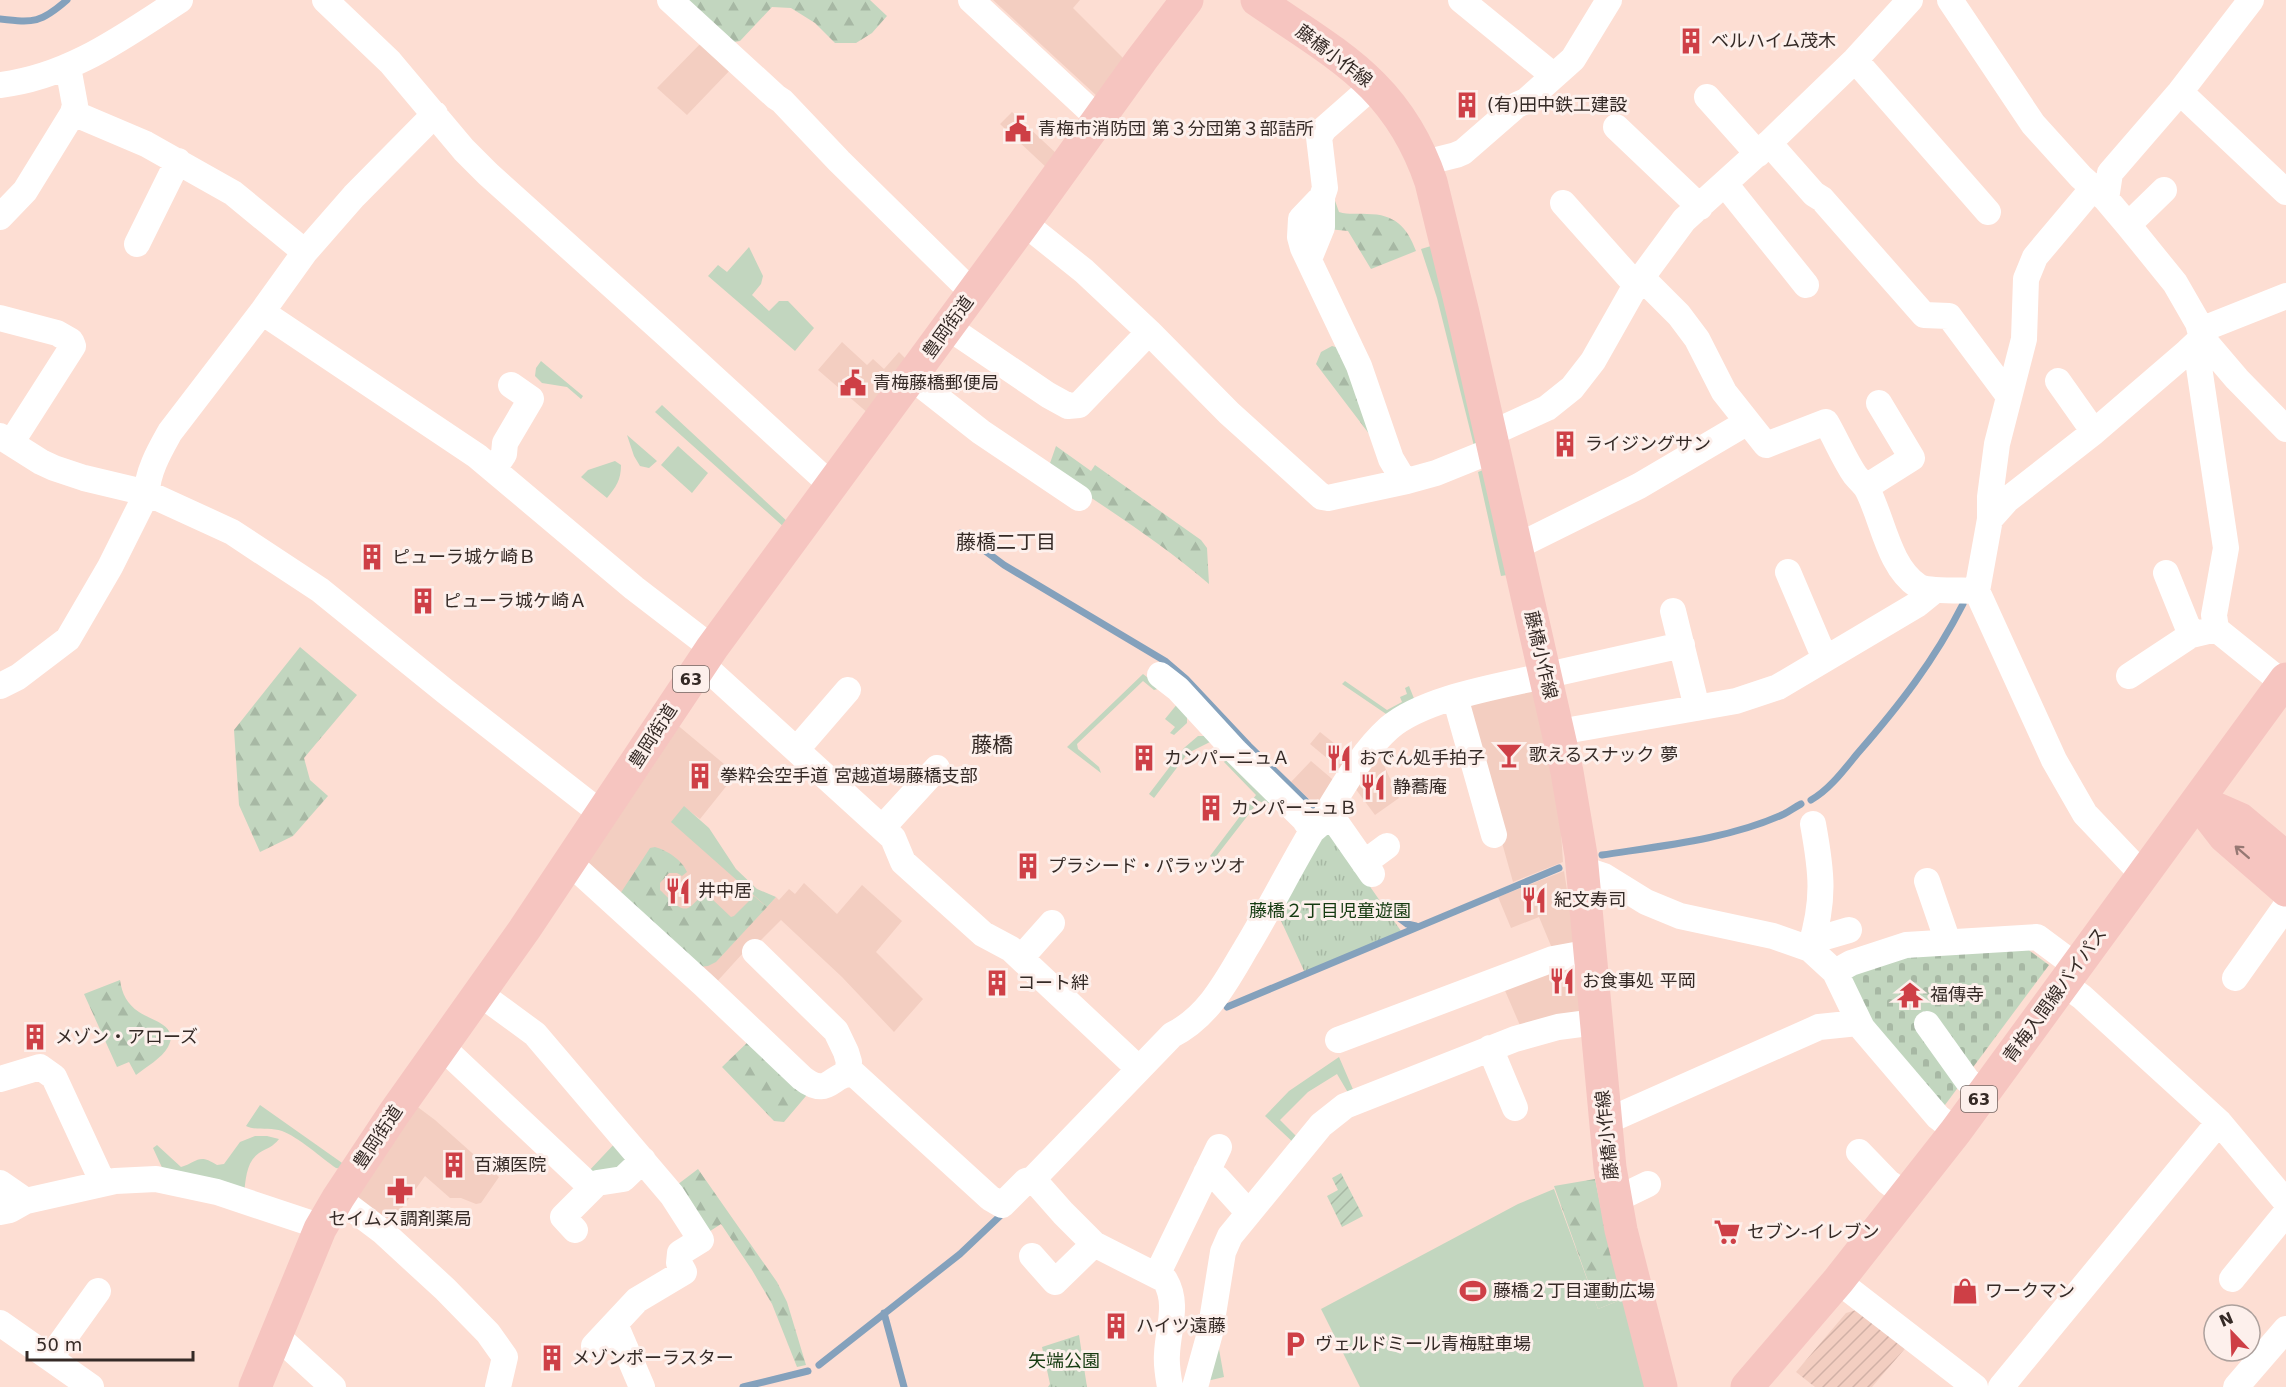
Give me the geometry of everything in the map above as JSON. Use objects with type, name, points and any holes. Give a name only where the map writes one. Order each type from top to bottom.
[{"type":"main road","name":"藤橋小作線","points":[[1257,0],[1336,55],[1374,85],[1401,118],[1424,163],[1444,233],[1559,732],[1583,869],[1605,1122],[1615,1200],[1661,1387]]},
{"type":"main road","name":"豊岡街道","points":[[255,1387],[320,1229],[338,1198],[441,1046],[570,863],[707,656],[1183,2]]},
{"type":"main road","name":"青梅入間線バイパス","points":[[1747,1387],[1838,1281],[1956,1131],[2284,681]]},
{"type":"main road","points":[[2198,801],[2240,819],[2286,858]]},
{"type":"main road","points":[[2198,801],[2224,836],[2286,890]]},
{"type":"street","points":[[0,85],[20,83],[68,67],[117,41],[180,0]]},
{"type":"street","points":[[325,0],[390,62],[464,150],[488,174],[831,485]]},
{"type":"street","points":[[670,0],[776,98],[782,100],[838,161],[973,293]]},
{"type":"street","points":[[971,0],[1099,119]]},
{"type":"street","points":[[1461,0],[1554,76]]},
{"type":"street","points":[[1424,163],[1463,152],[1554,76],[1573,59],[1609,0]]},
{"type":"street","points":[[1024,223],[1135,304],[1149,332],[1229,413],[1322,497],[1328,498],[1407,481],[1436,473],[1492,442],[1547,408],[1572,388],[1593,361],[1639,282],[1684,220],[1855,60],[1910,0]]},
{"type":"street","points":[[2143,875],[2085,814],[2054,760],[1977,591],[1990,519],[1990,497],[1997,444],[2024,339],[2026,279],[2035,256],[2100,194],[2110,173],[2180,92],[2251,0]]},
{"type":"street","points":[[1953,1],[2033,124],[2128,225],[2175,283],[2198,323],[2202,338],[2199,367],[2226,548],[2214,615],[2216,628],[2284,681]]},
{"type":"street","points":[[1855,60],[1988,212]]},
{"type":"street","points":[[0,217],[25,191],[73,113],[75,105],[68,67]]},
{"type":"street","points":[[1374,85],[1324,129],[1319,137],[1325,188],[1322,197],[1306,211],[1299,226],[1303,248],[1314,274],[1359,366],[1390,459],[1407,481]]},
{"type":"street","points":[[2180,92],[2286,192]]},
{"type":"street","points":[[1707,97],[1822,199],[1924,315],[1949,316],[2008,395]]},
{"type":"street","points":[[73,113],[146,144],[233,193],[305,252]]},
{"type":"street","points":[[0,686],[18,677],[68,639],[110,567],[147,493],[147,484],[170,432],[305,252],[354,196],[435,114]]},
{"type":"street","points":[[1616,127],[1700,207]]},
{"type":"street","points":[[137,244],[178,161]]},
{"type":"street","points":[[1725,184],[1806,285]]},
{"type":"street","points":[[2128,225],[2164,190]]},
{"type":"street","points":[[1563,203],[1639,282],[1679,315],[1697,339],[1724,392],[1746,423],[1766,445],[1826,422],[1855,475],[1866,487],[1884,530],[1886,542],[1903,571],[1919,587],[1934,591],[1952,589],[1977,591]]},
{"type":"street","points":[[1990,519],[2007,500],[2094,432],[2202,338],[2208,327],[2286,296]]},
{"type":"street","points":[[262,312],[494,469],[634,588],[707,656],[797,749],[883,827],[898,845],[903,862],[983,934],[1011,949],[1139,1069]]},
{"type":"street","points":[[0,318],[57,333],[72,341],[73,346],[6,439],[41,462],[75,476],[147,493],[232,532],[320,590],[602,814]]},
{"type":"street","points":[[948,327],[1031,385],[1068,406],[1079,405],[1149,332]]},
{"type":"street","points":[[2202,338],[2237,379],[2286,429]]},
{"type":"street","points":[[911,378],[997,454],[1079,498]]},
{"type":"street","points":[[2058,381],[2094,432]]},
{"type":"street","points":[[494,469],[504,454],[505,443],[531,399],[511,384]]},
{"type":"street","points":[[1866,487],[1912,458],[1879,403]]},
{"type":"street","points":[[1516,547],[1639,486],[1746,423]]},
{"type":"street","points":[[1788,572],[1825,659]]},
{"type":"street","points":[[2166,573],[2191,635]]},
{"type":"street","points":[[1559,732],[1736,701],[1778,687],[1918,604],[1934,591]]},
{"type":"street","points":[[1673,611],[1697,708]]},
{"type":"street","points":[[2129,676],[2191,635],[2216,628]]},
{"type":"street","points":[[570,863],[811,1085],[821,1088],[847,1073],[858,1076],[990,1198],[1002,1205],[1026,1181],[1033,1179],[1172,1035],[1186,1028],[1203,1014],[1217,996],[1268,912],[1312,831],[1320,824],[1365,753],[1391,726],[1414,713],[1455,697],[1682,645]]},
{"type":"street","points":[[1160,675],[1178,689],[1198,725],[1235,751],[1304,819],[1312,831]]},
{"type":"street","points":[[797,749],[848,690]]},
{"type":"street","points":[[1455,697],[1494,834]]},
{"type":"street","points":[[883,827],[937,768]]},
{"type":"street","points":[[1328,811],[1368,868],[1387,846]]},
{"type":"street","points":[[1812,824],[1820,860],[1822,887],[1812,941],[1835,972],[1858,1023],[1938,1117],[1956,1131]]},
{"type":"street","points":[[1583,869],[1605,876],[1646,902],[1680,916],[1773,936],[1812,941],[1850,930]]},
{"type":"street","points":[[1927,881],[1948,942]]},
{"type":"street","points":[[2235,978],[2286,906]]},
{"type":"street","points":[[1021,958],[1052,923]]},
{"type":"street","points":[[1835,972],[1851,963],[1906,945],[2037,938],[2070,975],[2099,1024],[2190,1106],[2219,1122],[2286,1202]]},
{"type":"street","points":[[755,952],[837,1031],[849,1062],[847,1073]]},
{"type":"street","points":[[1338,1040],[1553,959],[1591,952]]},
{"type":"street","points":[[479,993],[535,1034],[672,1195],[701,1240],[680,1253],[679,1263],[687,1276],[638,1300],[594,1346]]},
{"type":"street","points":[[1196,1387],[1210,1333],[1223,1252],[1230,1236],[1332,1114],[1359,1099],[1490,1048],[1558,1027],[1596,1022]]},
{"type":"street","points":[[1605,1122],[1819,1027],[1858,1023]]},
{"type":"street","points":[[1927,1024],[1967,1080],[1983,1093]]},
{"type":"street","points":[[441,1046],[592,1188]]},
{"type":"street","points":[[1490,1048],[1515,1107]]},
{"type":"street","points":[[0,1078],[40,1067],[54,1077],[103,1183]]},
{"type":"street","points":[[2001,1387],[2219,1122]]},
{"type":"street","points":[[1157,1275],[1219,1147]]},
{"type":"street","points":[[1859,1152],[1888,1182],[1906,1196]]},
{"type":"street","points":[[575,1230],[563,1217],[597,1184],[623,1179],[643,1160]]},
{"type":"street","points":[[1206,1173],[1218,1179],[1249,1213]]},
{"type":"street","points":[[0,1212],[10,1210],[26,1201],[103,1183],[156,1179],[217,1192],[307,1222],[320,1229]]},
{"type":"street","points":[[1033,1179],[1094,1244],[1165,1280],[1172,1296],[1167,1356],[1170,1387]]},
{"type":"street","points":[[0,1183],[26,1201]]},
{"type":"street","points":[[1615,1200],[1648,1184]]},
{"type":"street","points":[[338,1198],[383,1232],[488,1333],[505,1357],[498,1387]]},
{"type":"street","points":[[2232,1279],[2286,1213]]},
{"type":"street","points":[[1032,1256],[1054,1282],[1094,1244]]},
{"type":"street","points":[[1838,1281],[1975,1387]]},
{"type":"street","points":[[50,1358],[98,1291]]},
{"type":"street","points":[[0,1323],[91,1387]]},
{"type":"street","points":[[615,1324],[642,1387]]},
{"type":"street","points":[[2236,1387],[2286,1329]]},
{"type":"street","points":[[277,1336],[333,1387]]},
{"type":"shaded area","points":[[993,0],[1080,0],[1073,8],[1125,60],[1098,97]]},
{"type":"shaded area","points":[[705,39],[734,66],[687,115],[657,88]]},
{"type":"shaded area","points":[[1012,112],[1058,155],[1048,169],[1000,124]]},
{"type":"shaded area","points":[[842,342],[867,365],[873,359],[884,369],[899,352],[909,362],[869,414],[818,370]]},
{"type":"shaded area","points":[[1535,683],[1560,817],[1563,862],[1513,882],[1462,700]]},
{"type":"shaded area","points":[[675,723],[736,774],[700,819],[684,807],[767,907],[776,897],[779,900],[789,889],[795,894],[804,883],[837,914],[862,885],[902,921],[876,952],[923,999],[894,1032],[842,977],[781,920],[749,952],[743,953],[713,986],[584,864]]},
{"type":"shaded area","points":[[1320,732],[1355,760],[1346,774],[1310,744]]},
{"type":"shaded area","points":[[1376,748],[1399,798],[1375,815],[1352,784]]},
{"type":"shaded area","points":[[1311,761],[1338,784],[1322,811],[1291,782]]},
{"type":"shaded area","points":[[1564,871],[1576,947],[1554,953],[1539,917],[1511,928],[1498,897]]},
{"type":"shaded area","points":[[1575,961],[1582,1016],[1522,1030],[1503,986]]},
{"type":"shaded area","points":[[415,1105],[499,1177],[481,1203],[476,1204],[461,1198],[450,1198],[425,1176],[387,1229],[352,1201]]},
{"type":"shaded area","points":[[1860,1309],[1908,1345],[1872,1387],[1815,1387],[1796,1372],[1846,1313]]},
{"type":"green space","points":[[677,0],[870,0],[887,16],[872,33],[856,43],[835,43],[815,23],[791,8],[772,7],[740,41],[725,44]]},
{"type":"green space","points":[[1334,198],[1339,212],[1385,216],[1399,223],[1416,251],[1371,269],[1348,231],[1328,229]]},
{"type":"green space","points":[[1431,246],[1481,451],[1474,446],[1437,298],[1421,249]]},
{"type":"green space","points":[[749,247],[763,276],[761,284],[752,295],[769,311],[779,301],[788,301],[814,328],[795,351],[708,276],[718,265],[727,272]]},
{"type":"green space","points":[[1332,346],[1346,350],[1370,435],[1316,364],[1321,352]]},
{"type":"green space","points":[[541,361],[583,396],[581,399],[567,387],[542,383],[535,376],[536,368]]},
{"type":"green space","points":[[662,405],[789,523],[785,528],[655,412]]},
{"type":"green space","points":[[627,435],[657,461],[649,468],[640,466]]},
{"type":"green space","points":[[678,446],[708,473],[692,493],[661,465]]},
{"type":"green space","points":[[1056,446],[1091,471],[1095,465],[1201,540],[1207,548],[1209,584],[1151,538],[1048,469]]},
{"type":"green space","points":[[615,461],[621,465],[620,475],[607,498],[581,477],[588,470]]},
{"type":"green space","points":[[1483,470],[1507,575],[1501,576],[1478,472]]},
{"type":"green space","points":[[300,647],[357,695],[304,758],[310,780],[328,796],[293,836],[260,852],[239,805],[234,730]]},
{"type":"green space","points":[[1143,674],[1161,688],[1154,690],[1143,681],[1077,744],[1078,749],[1099,767],[1101,773],[1067,747]]},
{"type":"green space","points":[[1345,681],[1387,710],[1402,702],[1400,697],[1407,694],[1405,688],[1409,686],[1417,706],[1392,718],[1342,684]]},
{"type":"green space","points":[[1178,703],[1187,713],[1187,723],[1174,735],[1170,733],[1175,727],[1165,719]]},
{"type":"green space","points":[[1198,736],[1207,736],[1212,741],[1188,753],[1154,798],[1149,794],[1184,748]]},
{"type":"green space","points":[[1228,758],[1272,802],[1265,804],[1259,801],[1214,859],[1210,856],[1256,795],[1224,762]]},
{"type":"green space","points":[[684,806],[709,828],[736,869],[757,889],[776,897],[767,907],[671,822]]},
{"type":"green space","name":"藤橋２丁目児童遊園","points":[[1327,825],[1401,931],[1305,973],[1277,912]]},
{"type":"green space","points":[[655,847],[674,856],[687,872],[682,876],[669,873],[660,883],[660,890],[681,908],[688,908],[704,896],[711,898],[731,917],[754,896],[767,907],[716,962],[708,966],[699,967],[620,894],[650,848]]},
{"type":"green space","points":[[2026,948],[2049,965],[1942,1109],[1869,1023],[1846,971],[1909,954]]},
{"type":"green space","points":[[120,980],[131,1006],[162,1024],[170,1033],[171,1040],[165,1051],[136,1075],[129,1062],[117,1067],[84,994]]},
{"type":"green space","points":[[752,1038],[806,1091],[806,1096],[784,1122],[774,1121],[722,1067]]},
{"type":"green space","points":[[1339,1057],[1355,1094],[1350,1096],[1337,1074],[1308,1092],[1280,1120],[1300,1140],[1296,1145],[1265,1116],[1289,1091]]},
{"type":"green space","points":[[260,1105],[345,1165],[342,1169],[336,1168],[282,1131],[246,1126]]},
{"type":"green space","points":[[255,1136],[279,1139],[251,1161],[244,1193],[165,1174],[153,1148],[157,1145],[181,1167],[202,1159],[217,1165],[224,1164],[240,1142]]},
{"type":"green space","points":[[618,1140],[630,1153],[620,1171],[586,1174]]},
{"type":"green space","points":[[698,1169],[777,1282],[787,1302],[806,1365],[797,1367],[772,1304],[721,1224],[704,1235],[673,1188]]},
{"type":"green space","points":[[1341,1173],[1363,1216],[1342,1227],[1327,1196],[1338,1190],[1332,1178]]},
{"type":"green space","points":[[1595,1179],[1625,1298],[1598,1309],[1554,1186]]},
{"type":"green space","name":"藤橋２丁目運動広場","points":[[1554,1189],[1598,1309],[1625,1298],[1648,1387],[1360,1387],[1321,1309],[1518,1204]]},
{"type":"green space","name":"矢端公園","points":[[1079,1335],[1087,1387],[1048,1387],[1050,1384],[1042,1347]]},
{"type":"green space","points":[[1217,1338],[1224,1377],[1207,1381]]},
{"type":"waterway","points":[[0,19],[36,20],[67,0]]},
{"type":"waterway","points":[[961,533],[1004,565],[1165,661],[1186,679],[1249,746],[1315,810]]},
{"type":"waterway","points":[[1811,800],[1836,779],[1901,700],[1928,664],[1963,604]]},
{"type":"waterway","points":[[1602,855],[1718,836],[1763,823],[1801,804]]},
{"type":"waterway","points":[[1227,1007],[1559,868]]},
{"type":"waterway","points":[[1391,912],[1407,924],[1416,926]]},
{"type":"waterway","points":[[819,1365],[960,1254],[1000,1216]]},
{"type":"waterway","points":[[884,1313],[904,1387]]},
{"type":"waterway","points":[[743,1387],[808,1371]]},
{"type":"place","name":"ベルハイム茂木","points":[[1691,41]]},
{"type":"place","name":"(有)田中鉄工建設","points":[[1467,105]]},
{"type":"place","name":"青梅市消防団 第３分団第３部詰所","points":[[1018,129]]},
{"type":"place","name":"青梅藤橋郵便局","points":[[853,383]]},
{"type":"place","name":"ライジングサン","points":[[1565,444]]},
{"type":"place","name":"ピューラ城ケ崎Ｂ","points":[[372,557]]},
{"type":"place","name":"ピューラ城ケ崎Ａ","points":[[423,601]]},
{"type":"place","name":"歌えるスナック 夢","points":[[1509,755]]},
{"type":"place","name":"カンパーニュＡ","points":[[1144,758]]},
{"type":"place","name":"おでん処手拍子","points":[[1339,758]]},
{"type":"place","name":"拳粋会空手道 宮越道場藤橋支部","points":[[700,776]]},
{"type":"place","name":"静蕎庵","points":[[1373,787]]},
{"type":"place","name":"カンパーニュＢ","points":[[1211,808]]},
{"type":"place","name":"プラシード・パラッツオ","points":[[1028,866]]},
{"type":"place","name":"井中居","points":[[678,891]]},
{"type":"place","name":"紀文寿司","points":[[1534,900]]},
{"type":"place","name":"お食事処 平岡","points":[[1562,981]]},
{"type":"place","name":"コート絆","points":[[997,983]]},
{"type":"place","name":"福傳寺","points":[[1910,995]]},
{"type":"place","name":"メゾン・アローズ","points":[[35,1037]]},
{"type":"place","name":"百瀬医院","points":[[454,1165]]},
{"type":"place","name":"セイムス調剤薬局","points":[[400,1191]]},
{"type":"place","name":"セブン-イレブン","points":[[1727,1232]]},
{"type":"place","name":"藤橋２丁目運動広場","points":[[1473,1291]]},
{"type":"place","name":"ワークマン","points":[[1965,1291]]},
{"type":"place","name":"ハイツ遠藤","points":[[1116,1326]]},
{"type":"place","name":"ヴェルドミール青梅駐車場","points":[[1295,1344]]},
{"type":"place","name":"メゾンポーラスター","points":[[552,1358]]},
{"type":"district","name":"藤橋二丁目","points":[[1006,542]]},
{"type":"district","name":"藤橋","points":[[992,745]]}]
